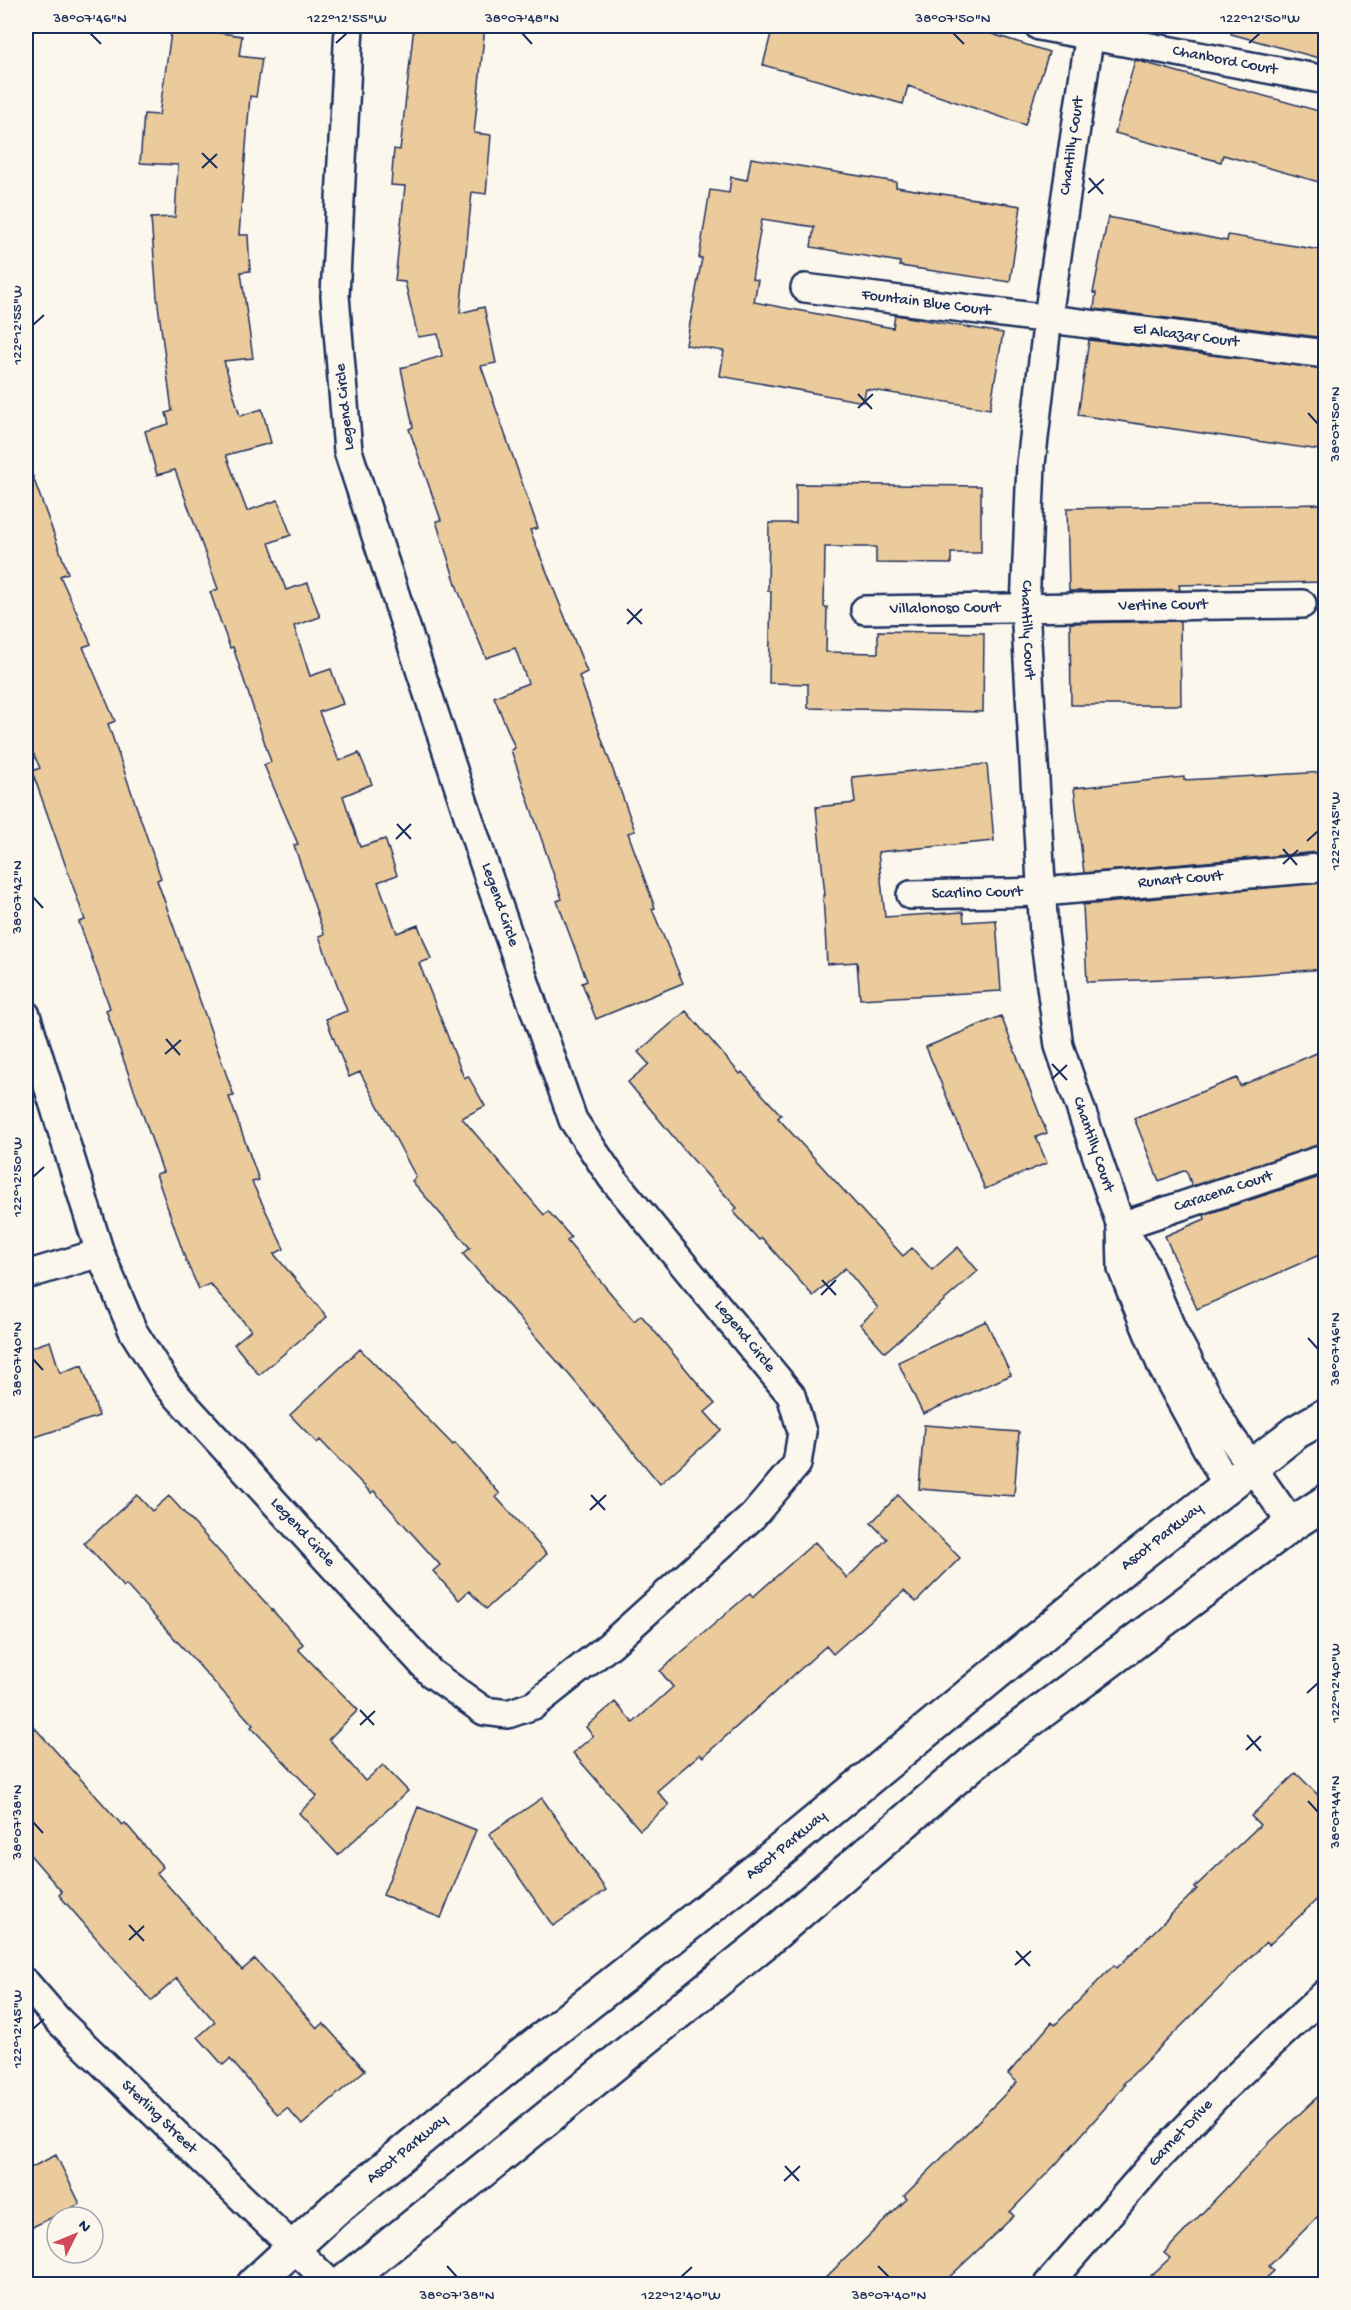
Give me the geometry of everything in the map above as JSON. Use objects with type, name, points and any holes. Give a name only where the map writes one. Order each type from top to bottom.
[{"type":"main road","name":"Ascot Parkway","points":[[254,2284],[334,2210],[506,2068],[758,1870],[1133,1560],[1296,1432],[1326,1415]]},
{"type":"main road","points":[[342,2284],[761,1945],[974,1761],[1292,1524],[1326,1502]]},
{"type":"street","name":"Legend Circle","points":[[26,1015],[100,1252],[133,1331],[167,1385],[431,1673],[484,1711],[508,1714],[534,1705],[610,1645],[753,1516],[797,1464],[802,1432],[791,1395],[612,1178],[573,1120],[489,879],[348,451],[335,296],[349,26]]},
{"type":"street","name":"Chanbord Court","points":[[1039,26],[1090,31],[1326,80]]},
{"type":"street","name":"Chantilly Court","points":[[1090,31],[1048,317],[1031,464],[1025,608],[1044,934],[1059,1046],[1121,1226],[1143,1263],[1168,1347],[1226,1430],[1240,1478],[1292,1524]]},
{"type":"street","name":"Fountain Blue Court","points":[[805,288],[1048,317]]},
{"type":"street","name":"El Alcazar Court","points":[[1048,317],[1326,354]]},
{"type":"street","name":"Vertine Court","points":[[1025,608],[1302,604]]},
{"type":"street","name":"Villalonoso Court","points":[[865,610],[1025,608]]},
{"type":"street","name":"Runart Court","points":[[1042,892],[1319,868]]},
{"type":"street","name":"Scarlino Court","points":[[911,895],[1042,892]]},
{"type":"street","name":"Caracena Court","points":[[1121,1226],[1326,1158]]},
{"type":"street","points":[[26,1275],[100,1252]]},
{"type":"street","name":"Sterling Street","points":[[26,1983],[58,2020],[331,2284]]},
{"type":"street","name":"Garnet Drive","points":[[1048,2284],[1217,2096],[1326,1993]]},
{"type":"building","points":[[172,26],[242,36],[239,56],[262,59],[256,97],[250,96],[239,235],[248,235],[250,271],[241,272],[253,358],[224,361],[240,416],[262,409],[271,443],[226,455],[247,511],[278,500],[291,535],[269,543],[286,590],[308,583],[320,617],[294,626],[310,676],[331,669],[343,704],[319,712],[339,761],[359,753],[372,784],[343,796],[360,847],[385,839],[397,875],[378,882],[397,933],[418,925],[431,959],[419,963],[464,1078],[468,1076],[485,1106],[462,1118],[544,1215],[548,1211],[571,1237],[567,1241],[634,1321],[641,1315],[715,1404],[705,1412],[721,1430],[660,1484],[571,1377],[463,1254],[470,1248],[412,1181],[416,1177],[360,1072],[349,1077],[326,1019],[347,1011],[319,936],[324,934],[294,845],[298,844],[264,765],[271,762],[233,647],[230,648],[210,592],[218,589],[175,470],[157,475],[145,431],[169,424],[166,413],[172,411],[157,297],[151,218],[175,217],[178,165],[140,163],[144,114],[159,115]]},
{"type":"building","points":[[414,26],[485,26],[474,133],[491,135],[486,194],[472,192],[460,313],[484,307],[496,363],[481,366],[538,528],[530,530],[587,672],[579,676],[635,831],[628,833],[655,908],[652,909],[683,983],[596,1019],[582,983],[587,981],[557,901],[562,899],[511,750],[515,748],[494,697],[528,683],[515,648],[486,658],[458,590],[436,521],[441,520],[409,429],[413,427],[401,368],[442,356],[438,334],[418,337],[405,282],[395,281],[405,186],[391,185],[394,149],[400,150]]},
{"type":"building","points":[[773,26],[913,26],[940,33],[942,26],[967,26],[1049,52],[1025,125],[908,86],[903,104],[763,65]]},
{"type":"building","points":[[1232,26],[1326,26],[1326,60],[1231,34]]},
{"type":"building","points":[[1135,60],[1326,113],[1326,184],[1223,155],[1221,162],[1115,133]]},
{"type":"building","points":[[751,158],[896,182],[896,187],[1021,206],[1010,282],[900,266],[900,262],[811,247],[814,227],[762,219],[752,279],[758,280],[754,302],[893,328],[895,315],[1003,333],[990,409],[866,389],[863,402],[720,376],[724,351],[686,345],[702,258],[699,258],[710,190],[729,193],[731,177],[747,180]]},
{"type":"building","points":[[1108,217],[1227,241],[1228,235],[1326,251],[1326,338],[1094,309],[1096,293],[1093,293]]},
{"type":"building","points":[[1089,340],[1326,369],[1326,451],[1078,415]]},
{"type":"building","points":[[26,466],[29,466],[68,573],[60,576],[91,644],[83,647],[115,721],[108,724],[161,878],[157,880],[234,1096],[229,1097],[259,1180],[252,1182],[284,1249],[274,1254],[327,1317],[259,1375],[234,1344],[251,1330],[210,1284],[199,1289],[186,1261],[156,1174],[163,1172],[106,1010],[110,1008],[79,922],[85,920],[32,771],[40,768],[26,737]]},
{"type":"building","points":[[796,484],[981,486],[981,553],[951,553],[951,564],[876,563],[876,547],[825,547],[824,607],[827,607],[826,652],[878,653],[878,631],[984,633],[983,712],[808,708],[808,684],[769,683],[771,591],[768,591],[769,523],[796,523]]},
{"type":"building","points":[[1326,504],[1326,582],[1179,585],[1180,590],[1069,591],[1067,508]]},
{"type":"building","points":[[1180,621],[1181,705],[1071,705],[1070,623]]},
{"type":"building","points":[[987,764],[994,841],[878,852],[885,917],[963,912],[964,922],[996,920],[1001,991],[860,999],[857,962],[827,964],[823,895],[825,895],[816,807],[855,803],[852,777]]},
{"type":"building","points":[[1326,772],[1326,854],[1318,852],[1084,873],[1074,788],[1184,777],[1184,780]]},
{"type":"building","points":[[1326,882],[1326,969],[1215,977],[1087,982],[1083,905]]},
{"type":"building","points":[[686,1011],[740,1074],[742,1072],[781,1115],[778,1118],[903,1256],[912,1248],[932,1270],[958,1247],[978,1271],[885,1352],[860,1324],[878,1308],[845,1268],[813,1296],[762,1238],[759,1240],[733,1211],[737,1208],[686,1152],[628,1082],[649,1064],[638,1052]]},
{"type":"building","points":[[1001,1016],[1047,1133],[1036,1137],[1047,1163],[985,1189],[926,1047]]},
{"type":"building","points":[[1326,1049],[1326,1143],[1192,1186],[1186,1170],[1159,1181],[1134,1118],[1237,1078],[1240,1086]]},
{"type":"building","points":[[1326,1175],[1326,1252],[1197,1309],[1165,1236],[1205,1219],[1204,1215]]},
{"type":"building","points":[[986,1321],[1011,1375],[923,1414],[898,1362]]},
{"type":"building","points":[[50,1341],[60,1373],[82,1365],[99,1416],[26,1440],[26,1349]]},
{"type":"building","points":[[360,1349],[453,1445],[455,1443],[500,1494],[496,1497],[547,1554],[486,1609],[469,1591],[459,1600],[433,1571],[440,1565],[374,1491],[371,1493],[320,1440],[317,1443],[290,1415]]},
{"type":"building","points":[[924,1425],[1019,1432],[1014,1496],[919,1489]]},
{"type":"building","points":[[137,1495],[152,1511],[169,1496],[303,1644],[298,1649],[358,1710],[329,1739],[365,1781],[383,1765],[408,1791],[338,1855],[299,1813],[317,1796],[251,1727],[253,1725],[126,1585],[124,1587],[84,1543]]},
{"type":"building","points":[[898,1495],[960,1558],[916,1602],[904,1591],[833,1654],[826,1646],[703,1757],[700,1754],[657,1791],[669,1805],[640,1830],[573,1753],[593,1736],[586,1727],[615,1702],[633,1723],[673,1687],[660,1671],[750,1593],[753,1597],[815,1542],[847,1578],[887,1539],[871,1523]]},
{"type":"building","points":[[26,1718],[122,1825],[125,1823],[163,1867],[157,1873],[242,1970],[255,1959],[317,2028],[323,2023],[365,2070],[302,2125],[287,2108],[278,2115],[230,2059],[223,2065],[198,2037],[215,2022],[177,1978],[151,2001],[59,1895],[62,1892],[26,1850]]},
{"type":"building","points":[[1296,1773],[1326,1803],[1326,1891],[1269,1945],[1266,1942],[1123,2084],[1125,2085],[1057,2163],[1010,2212],[1014,2216],[942,2284],[819,2284],[907,2199],[904,2196],[1017,2082],[1008,2074],[1052,2022],[1055,2025],[1114,1965],[1117,1968],[1197,1889],[1195,1887],[1260,1825],[1251,1816]]},
{"type":"building","points":[[542,1798],[606,1890],[553,1926],[489,1834]]},
{"type":"building","points":[[418,1807],[476,1830],[441,1918],[383,1895]]},
{"type":"building","points":[[1326,2089],[1326,2208],[1269,2266],[1274,2271],[1260,2284],[1142,2284],[1170,2258],[1164,2253],[1270,2142]]},
{"type":"building","points":[[56,2155],[80,2204],[45,2205],[45,2221],[26,2230],[26,2170]]}]
